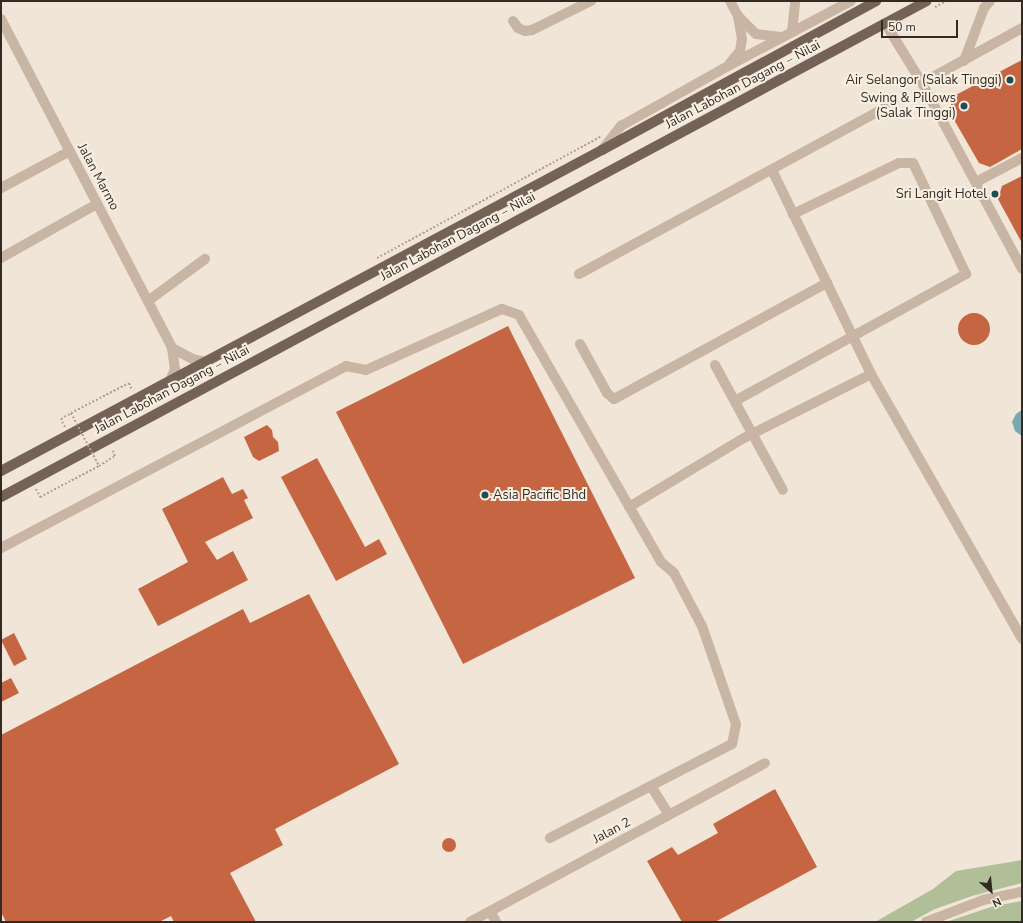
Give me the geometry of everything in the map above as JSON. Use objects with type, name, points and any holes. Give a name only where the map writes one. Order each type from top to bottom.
[{"type":"main road","name":"Jalan Labohan Dagang ‒ Nilai","points":[[1,471],[602,150],[876,1]]},
{"type":"main road","name":"Jalan Labohan Dagang ‒ Nilai","points":[[1,497],[927,1]]},
{"type":"street","points":[[512,21],[518,28],[525,31],[532,30],[573,5],[591,1]]},
{"type":"street","points":[[730,1],[738,16],[756,34],[782,37]]},
{"type":"street","points":[[792,32],[795,1]]},
{"type":"street","points":[[602,150],[621,126],[728,66],[851,1]]},
{"type":"street","points":[[964,61],[984,8],[990,1]]},
{"type":"street","points":[[728,66],[740,51],[742,39],[738,16]]},
{"type":"street","name":"Jalan Marmo","points":[[1,19],[172,348],[175,369],[170,381]]},
{"type":"street","points":[[885,23],[922,83],[1022,269]]},
{"type":"street","points":[[922,83],[1022,28]]},
{"type":"street","points":[[579,274],[885,108]]},
{"type":"street","points":[[1,188],[70,151]]},
{"type":"street","points":[[976,182],[1022,158]]},
{"type":"street","points":[[735,401],[966,274],[913,163],[899,163],[793,214]]},
{"type":"street","points":[[772,170],[871,374],[1022,639]]},
{"type":"street","points":[[1,258],[97,204]]},
{"type":"street","points":[[148,302],[205,259]]},
{"type":"street","points":[[580,344],[607,393],[614,399],[827,283]]},
{"type":"street","points":[[1,548],[346,366],[366,370],[502,309],[519,315],[661,562],[674,573],[702,626],[736,724],[732,744],[550,838]]},
{"type":"street","points":[[172,348],[193,359],[206,362]]},
{"type":"street","points":[[715,365],[783,490]]},
{"type":"street","points":[[629,507],[753,434],[871,374]]},
{"type":"street","name":"Jalan 2","points":[[470,922],[765,763]]},
{"type":"street","points":[[651,786],[669,815]]},
{"type":"street","points":[[926,922],[983,900],[1022,892]]},
{"type":"street","points":[[490,911],[496,922]]},
{"type":"path","points":[[66,427],[61,419],[129,383]]},
{"type":"path","points":[[71,413],[99,466]]},
{"type":"path","points":[[40,497],[115,456],[108,439]]},
{"type":"green space","points":[[1022,860],[1022,883],[972,896],[935,909],[911,922],[875,922],[933,889],[956,871]]},
{"type":"green space","points":[[1022,901],[1022,922],[946,922],[994,906]]},
{"type":"water","points":[[1022,410],[1022,436],[1015,431],[1012,422],[1016,414]]},
{"type":"building","points":[[1022,60],[1022,149],[990,167],[979,163],[949,111],[954,96]]},
{"type":"building","points":[[1022,176],[1022,243],[998,199],[1002,186]]},
{"type":"building","points":[[971,313],[977,313],[987,320],[990,329],[989,335],[983,342],[977,345],[971,345],[961,338],[958,332],[958,326],[965,316]]},
{"type":"building","name":"Asia Pacific Bhd","points":[[508,326],[635,578],[463,664],[336,412]]},
{"type":"building","points":[[267,425],[272,430],[273,437],[278,442],[279,451],[259,461],[253,457],[244,437]]},
{"type":"building","points":[[317,458],[365,547],[379,539],[387,554],[336,581],[281,477]]},
{"type":"building","points":[[223,477],[232,494],[243,489],[248,498],[244,500],[253,518],[205,542],[217,560],[233,551],[248,580],[158,626],[138,589],[188,562],[162,509]]},
{"type":"building","points":[[309,594],[399,764],[275,829],[283,845],[230,873],[256,922],[174,922],[171,916],[159,922],[6,922],[1,912],[1,735],[243,609],[250,623]]},
{"type":"building","points":[[14,633],[27,659],[14,666],[1,640]]},
{"type":"building","points":[[11,678],[19,693],[1,702],[1,683]]},
{"type":"building","points":[[775,789],[817,867],[715,922],[682,922],[647,861],[672,847],[678,855],[718,833],[713,824]]},
{"type":"building","points":[[449,838],[454,840],[456,845],[454,850],[449,852],[444,850],[442,845],[444,840]]},
{"type":"place","name":"Air Selangor (Salak Tinggi)","points":[[1010,80]]},
{"type":"place","name":"Swing & Pillows (Salak Tinggi)","points":[[964,106]]},
{"type":"place","name":"Sri Langit Hotel","points":[[995,194]]},
{"type":"place","name":"Asia Pacific Bhd","points":[[485,495]]}]
